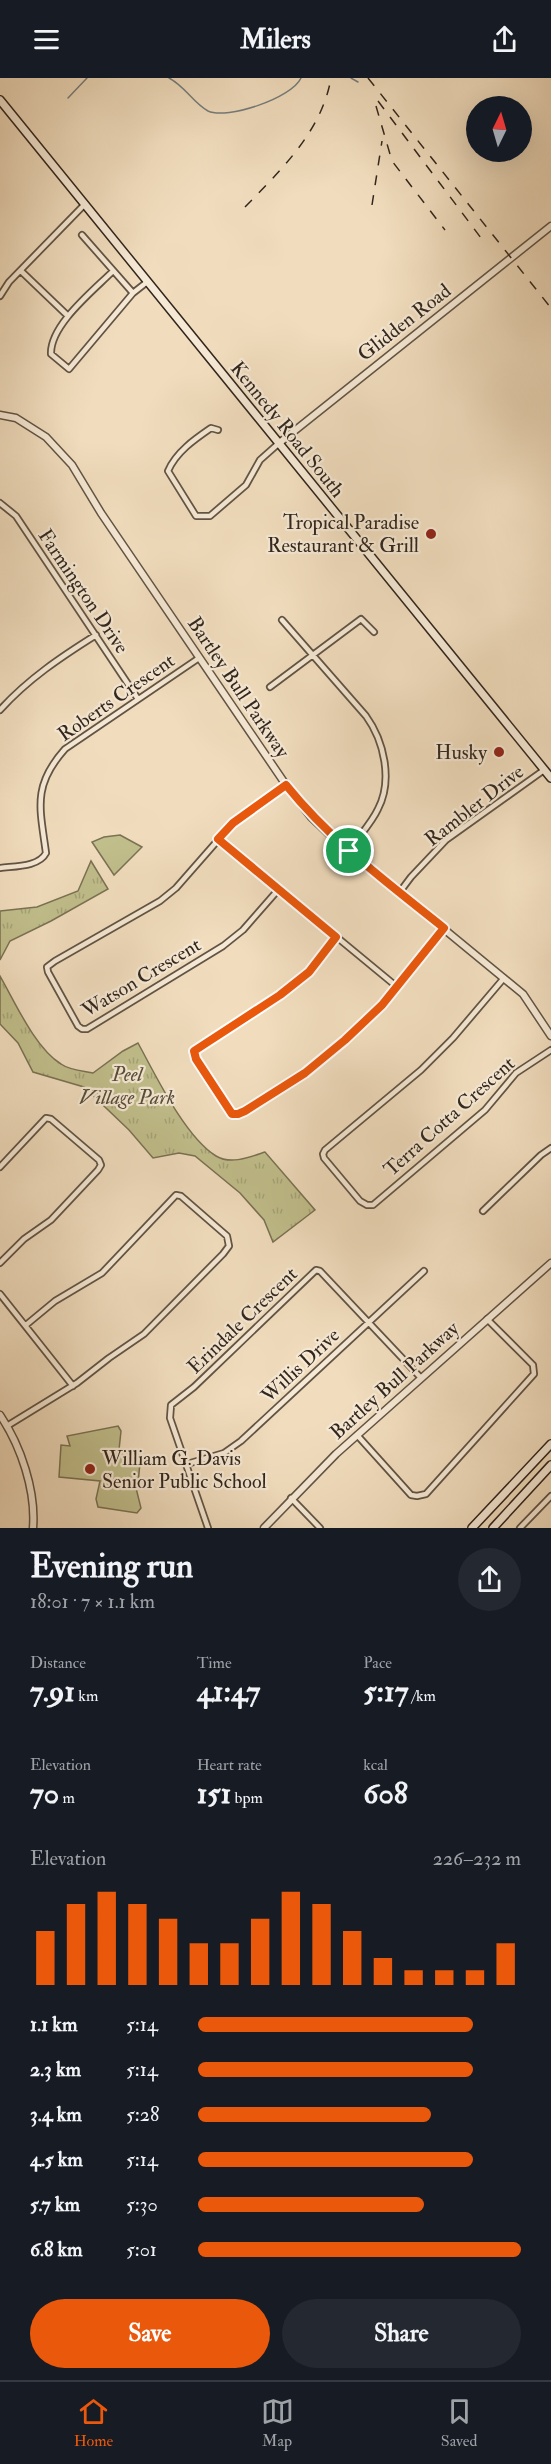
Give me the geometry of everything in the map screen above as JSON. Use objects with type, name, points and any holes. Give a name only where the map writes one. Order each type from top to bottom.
[{"type":"main road","name":"Kennedy Road South","points":[[0,99],[551,778]]},
{"type":"main road","points":[[472,1528],[551,1444]]},
{"type":"main road","points":[[493,1528],[551,1465]]},
{"type":"street","points":[[0,296],[9,282],[85,204]]},
{"type":"street","name":"Glidden Road","points":[[278,444],[551,226]]},
{"type":"street","points":[[82,235],[134,293]]},
{"type":"street","points":[[21,271],[68,316]]},
{"type":"street","points":[[113,271],[68,316],[51,346],[51,354],[69,369],[134,293],[147,282]]},
{"type":"street","name":"Bartley Bull Parkway","points":[[0,415],[16,418],[46,436],[72,465],[91,498],[199,658],[286,785],[311,817],[523,994],[551,1036]]},
{"type":"street","points":[[218,430],[211,428],[196,438],[172,461],[168,471],[196,516],[200,518],[210,516],[246,485],[260,460],[278,444]]},
{"type":"street","name":"Farmington Drive","points":[[0,503],[16,516],[138,699]]},
{"type":"street","points":[[270,687],[361,619],[374,632]]},
{"type":"street","points":[[282,620],[372,725],[385,760],[384,791],[379,806],[349,851]]},
{"type":"street","points":[[0,710],[22,686],[96,635]]},
{"type":"street","name":"Roberts Crescent","points":[[0,868],[33,863],[44,858],[46,854],[40,804],[42,785],[51,765],[65,749],[199,658]]},
{"type":"street","name":"Rambler Drive","points":[[399,892],[446,840],[544,770]]},
{"type":"street","name":"Watson Crescent","points":[[278,890],[243,930],[223,946],[87,1029],[78,1026],[48,972],[47,967],[160,901],[176,888],[233,823],[286,785]]},
{"type":"street","points":[[218,839],[396,987]]},
{"type":"street","points":[[336,937],[309,972],[280,995],[194,1051],[196,1059],[232,1114],[245,1111],[305,1073],[345,1040],[382,1005],[444,928]]},
{"type":"street","name":"Terra Cotta Crescent","points":[[504,978],[453,1038],[421,1070],[334,1142],[323,1154],[324,1158],[360,1201],[373,1205],[485,1110],[516,1073],[551,1050]]},
{"type":"street","points":[[0,1167],[46,1118],[56,1122],[99,1160],[101,1165],[99,1170],[51,1220],[24,1239],[0,1263]]},
{"type":"street","points":[[483,1211],[551,1148]]},
{"type":"street","points":[[7,1426],[73,1386],[144,1334],[223,1254],[229,1246],[227,1236],[181,1196],[176,1196],[102,1273],[55,1301],[26,1325]]},
{"type":"street","name":"Bartley Bull Parkway","points":[[264,1528],[291,1498],[357,1435],[550,1266]]},
{"type":"street","name":"Erindale Crescent","points":[[208,1528],[170,1418],[171,1405],[194,1387],[316,1270],[320,1271],[421,1378]]},
{"type":"street","name":"Willis Drive","points":[[187,1464],[224,1453],[241,1441],[424,1271]]},
{"type":"street","points":[[0,1294],[73,1386]]},
{"type":"street","points":[[357,1435],[411,1495],[426,1494],[534,1374],[533,1365],[487,1319]]},
{"type":"street","points":[[0,1415],[24,1467],[32,1500],[33,1528]]},
{"type":"street","points":[[520,1528],[551,1496]]},
{"type":"street","points":[[291,1498],[320,1528]]},
{"type":"green space","points":[[120,835],[142,847],[114,875],[92,842],[104,837]]},
{"type":"green space","points":[[91,861],[108,889],[10,941],[0,960],[0,911],[37,907],[78,891]]},
{"type":"green space","name":"Peel Village Park","points":[[0,976],[34,1036],[61,1064],[72,1069],[93,1073],[138,1043],[182,1120],[204,1147],[216,1156],[228,1160],[265,1152],[315,1210],[273,1242],[264,1220],[240,1193],[195,1156],[179,1153],[153,1158],[129,1130],[84,1087],[33,1072],[18,1043],[0,1024]]},
{"type":"green space","points":[[118,1426],[121,1431],[119,1450],[141,1452],[138,1484],[135,1484],[141,1508],[137,1513],[98,1507],[96,1499],[100,1481],[59,1477],[61,1445],[70,1446],[67,1436]]},
{"type":"waterway","points":[[68,98],[87,78]]},
{"type":"waterway","points":[[169,78],[180,85],[203,108],[217,113],[243,110],[273,100],[295,86],[301,78]]},
{"type":"waterway","points":[[351,78],[358,82]]},
{"type":"railway","points":[[245,207],[286,164],[309,132],[319,115],[331,78]]},
{"type":"railway","points":[[368,78],[551,308]]},
{"type":"railway","points":[[378,101],[481,238]]},
{"type":"railway","points":[[376,106],[392,161],[445,230]]},
{"type":"railway","points":[[372,205],[382,141]]},
{"type":"place","name":"Tropical Paradise Restaurant & Grill","points":[[431,534]]},
{"type":"place","name":"Husky","points":[[499,752]]},
{"type":"place","name":"William G. Davis Senior Public School","points":[[90,1469]]},
{"type":"route","points":[[286,785],[311,817],[349,851],[444,928],[382,1005],[345,1040],[305,1073],[245,1111],[232,1114],[196,1059],[194,1051],[280,995],[309,972],[336,937],[218,839],[233,823],[286,785]]}]
